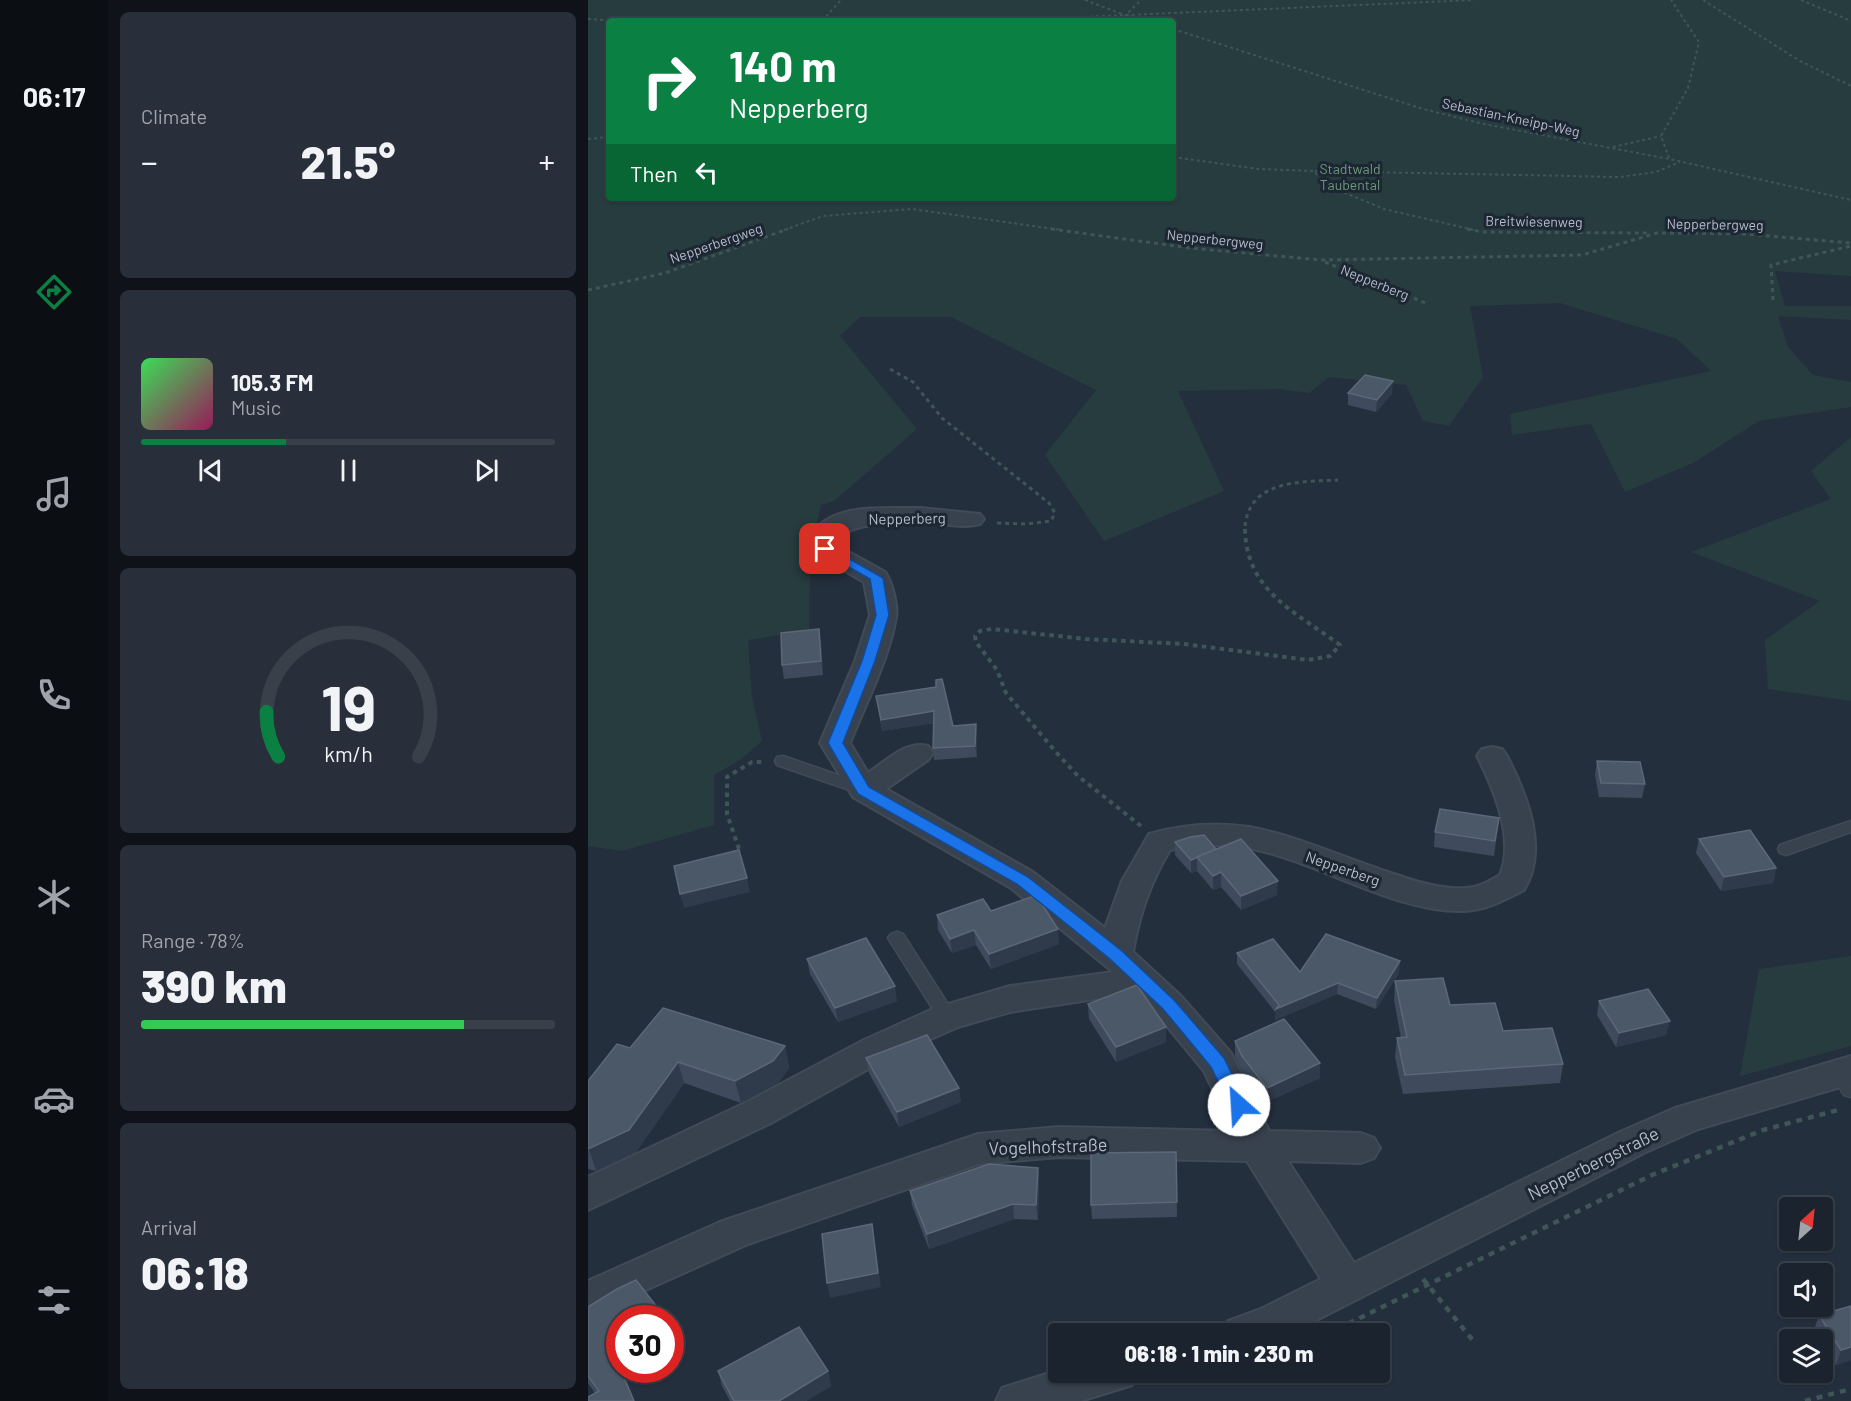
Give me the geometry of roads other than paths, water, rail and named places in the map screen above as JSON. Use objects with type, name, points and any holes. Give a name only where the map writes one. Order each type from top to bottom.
[{"type":"street","name":"Nepperberg","points":[[971,519],[920,515],[850,519],[828,531],[825,549],[876,578],[883,615],[869,661],[836,743],[864,790],[1022,880],[1116,955],[1169,1005],[1218,1063],[1259,1148]]},
{"type":"street","points":[[864,790],[918,753]]},
{"type":"street","name":"Nepperberg","points":[[1116,955],[1121,920],[1149,858],[1160,841],[1189,836],[1221,835],[1253,838],[1423,896],[1455,900],[1487,896],[1513,882],[1520,862],[1519,840],[1505,779],[1492,756]]},
{"type":"street","points":[[588,1194],[758,1113],[876,1049],[946,1017],[1010,999],[1141,980]]},
{"type":"street","name":"Nepperbergstraße","points":[[1346,1284],[1633,1142],[1688,1118],[1848,1085]]},
{"type":"street","name":"Vogelhofstraße","points":[[588,1299],[734,1233],[978,1149],[1059,1142],[1259,1148]]},
{"type":"street","points":[[1259,1148],[1361,1148]]},
{"type":"street","points":[[1259,1148],[1346,1284],[1269,1323]]},
{"type":"street","points":[[1017,1401],[1079,1383]]},
{"type":"lane","points":[[783,761],[864,790]]},
{"type":"lane","points":[[1786,849],[1851,826]]},
{"type":"lane","points":[[897,938],[946,1017]]},
{"type":"park label","name":"Stadtwald Taubental","points":[[1350,176]]}]
